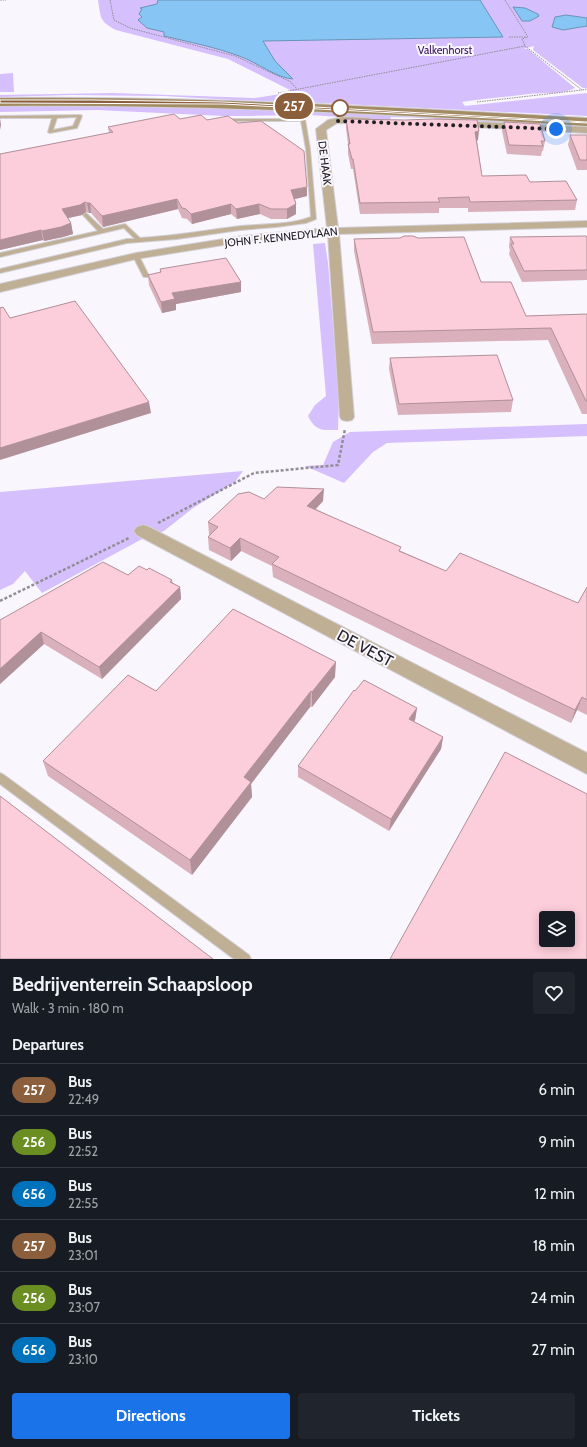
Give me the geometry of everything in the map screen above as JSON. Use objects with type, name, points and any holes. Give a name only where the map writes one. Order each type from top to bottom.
[{"type":"street","points":[[0,102],[92,101],[223,103],[587,122]]},
{"type":"street","name":"DE HAAK","points":[[347,417],[334,231],[321,129],[325,124],[337,121],[376,121]]},
{"type":"street","points":[[391,122],[587,130]]},
{"type":"street","name":"JOHN F. KENNEDYLAAN","points":[[0,288],[136,256],[242,239],[334,231],[568,226],[587,224]]},
{"type":"street","name":"JOHN F. KENNEDYLAAN","points":[[568,226],[587,228]]},
{"type":"street","name":"DE VEST","points":[[143,531],[587,764]]},
{"type":"lane","points":[[0,117],[55,116],[80,116],[75,127],[50,132],[55,116]]},
{"type":"lane","points":[[0,271],[127,241],[177,237],[240,228],[276,225],[306,221],[314,218],[308,149],[303,120],[221,120]]},
{"type":"lane","points":[[86,216],[102,232]]},
{"type":"lane","points":[[0,255],[125,226],[139,240]]},
{"type":"lane","points":[[136,256],[146,276]]},
{"type":"lane","points":[[0,778],[245,959]]},
{"type":"path","points":[[0,0],[6,0]]},
{"type":"path","points":[[110,0],[114,20],[130,28],[235,56],[291,82],[297,90],[525,46]]},
{"type":"path","points":[[506,0],[528,37]]},
{"type":"path","points":[[509,37],[528,37]]},
{"type":"path","points":[[528,37],[522,39],[525,46],[582,90]]},
{"type":"path","points":[[517,97],[587,90]]},
{"type":"path","points":[[0,601],[143,531],[254,473],[338,465],[347,417]]},
{"type":"green space","name":"Valkenhorst","points":[[98,0],[587,0],[587,88],[583,88],[533,50],[534,46],[523,49],[528,49],[575,88],[564,92],[529,94],[462,102],[465,106],[587,93],[587,116],[164,96],[70,95],[0,97],[0,95],[112,93],[255,98],[294,92],[228,59],[116,30],[106,24],[102,18]]},
{"type":"green space","points":[[13,73],[14,92],[0,92],[0,74]]},
{"type":"green space","points":[[91,105],[194,107],[423,116],[587,127],[446,120],[434,121],[434,118],[391,117],[390,120],[310,115],[224,116],[97,110],[0,112],[0,106]]},
{"type":"green space","points":[[325,243],[339,398],[338,430],[320,429],[314,425],[308,416],[315,405],[326,396],[313,244]]},
{"type":"green space","points":[[587,424],[587,436],[387,443],[373,452],[344,483],[305,466],[323,465],[333,442],[350,432]]},
{"type":"green space","points":[[243,471],[235,482],[193,508],[164,531],[144,538],[42,593],[25,571],[13,584],[0,590],[0,492]]},
{"type":"water","points":[[158,0],[480,0],[503,37],[263,41],[275,61],[293,79],[280,76],[246,59],[230,53],[164,36],[164,32],[147,28],[138,20],[142,17],[139,14],[142,9],[140,8],[157,4]]},
{"type":"water","points":[[513,7],[525,8],[538,14],[539,16],[530,21],[522,21]]},
{"type":"water","points":[[566,15],[587,18],[587,26],[563,30],[552,27],[555,17]]},
{"type":"building","points":[[174,114],[180,119],[201,115],[207,120],[228,116],[238,123],[261,121],[304,151],[307,187],[291,190],[296,204],[287,209],[271,209],[259,204],[236,209],[231,204],[191,214],[186,209],[182,208],[177,199],[102,216],[90,203],[85,202],[80,205],[62,209],[71,223],[61,227],[41,230],[0,240],[0,154],[113,132],[108,127]]},
{"type":"building","points":[[346,119],[477,120],[479,131],[475,132],[482,176],[526,175],[530,182],[566,181],[577,200],[470,202],[469,197],[438,198],[440,202],[360,203],[353,159],[348,144],[350,144]]},
{"type":"building","points":[[504,122],[540,124],[545,141],[541,141],[543,146],[509,145]]},
{"type":"building","points":[[570,135],[587,135],[587,160],[580,160]]},
{"type":"building","points":[[404,236],[413,236],[418,238],[464,237],[481,282],[511,282],[526,316],[587,314],[587,401],[551,328],[373,332],[354,239],[400,238]]},
{"type":"building","points":[[586,236],[587,270],[524,271],[511,244],[514,244],[510,237]]},
{"type":"building","points":[[226,258],[241,282],[172,293],[175,299],[161,302],[148,275],[161,272],[160,269]]},
{"type":"building","points":[[75,301],[149,402],[0,448],[0,308],[3,307],[10,318]]},
{"type":"building","points":[[497,355],[513,400],[399,404],[390,358]]},
{"type":"building","points":[[277,487],[324,489],[307,506],[401,547],[399,551],[446,571],[460,553],[578,603],[587,587],[587,700],[582,697],[575,710],[272,564],[279,557],[240,538],[230,548],[208,537],[218,527],[208,522],[238,494],[249,492],[264,499]]},
{"type":"building","points":[[103,562],[128,575],[139,566],[147,570],[149,568],[172,580],[170,582],[180,587],[99,667],[41,632],[0,669],[0,620]]},
{"type":"building","points":[[233,609],[336,662],[312,692],[311,691],[244,777],[251,782],[190,860],[43,761],[128,675],[156,691]]},
{"type":"building","points":[[364,680],[417,708],[409,719],[443,737],[391,819],[298,766],[354,690],[355,691]]},
{"type":"building","points":[[505,752],[587,794],[587,959],[390,959]]},
{"type":"building","points":[[0,796],[213,959],[0,959]]},
{"type":"bus line","name":"257","points":[[0,102],[92,101],[223,103],[587,122]]},
{"type":"route","points":[[340,108],[337,121],[431,123],[556,129]]}]
